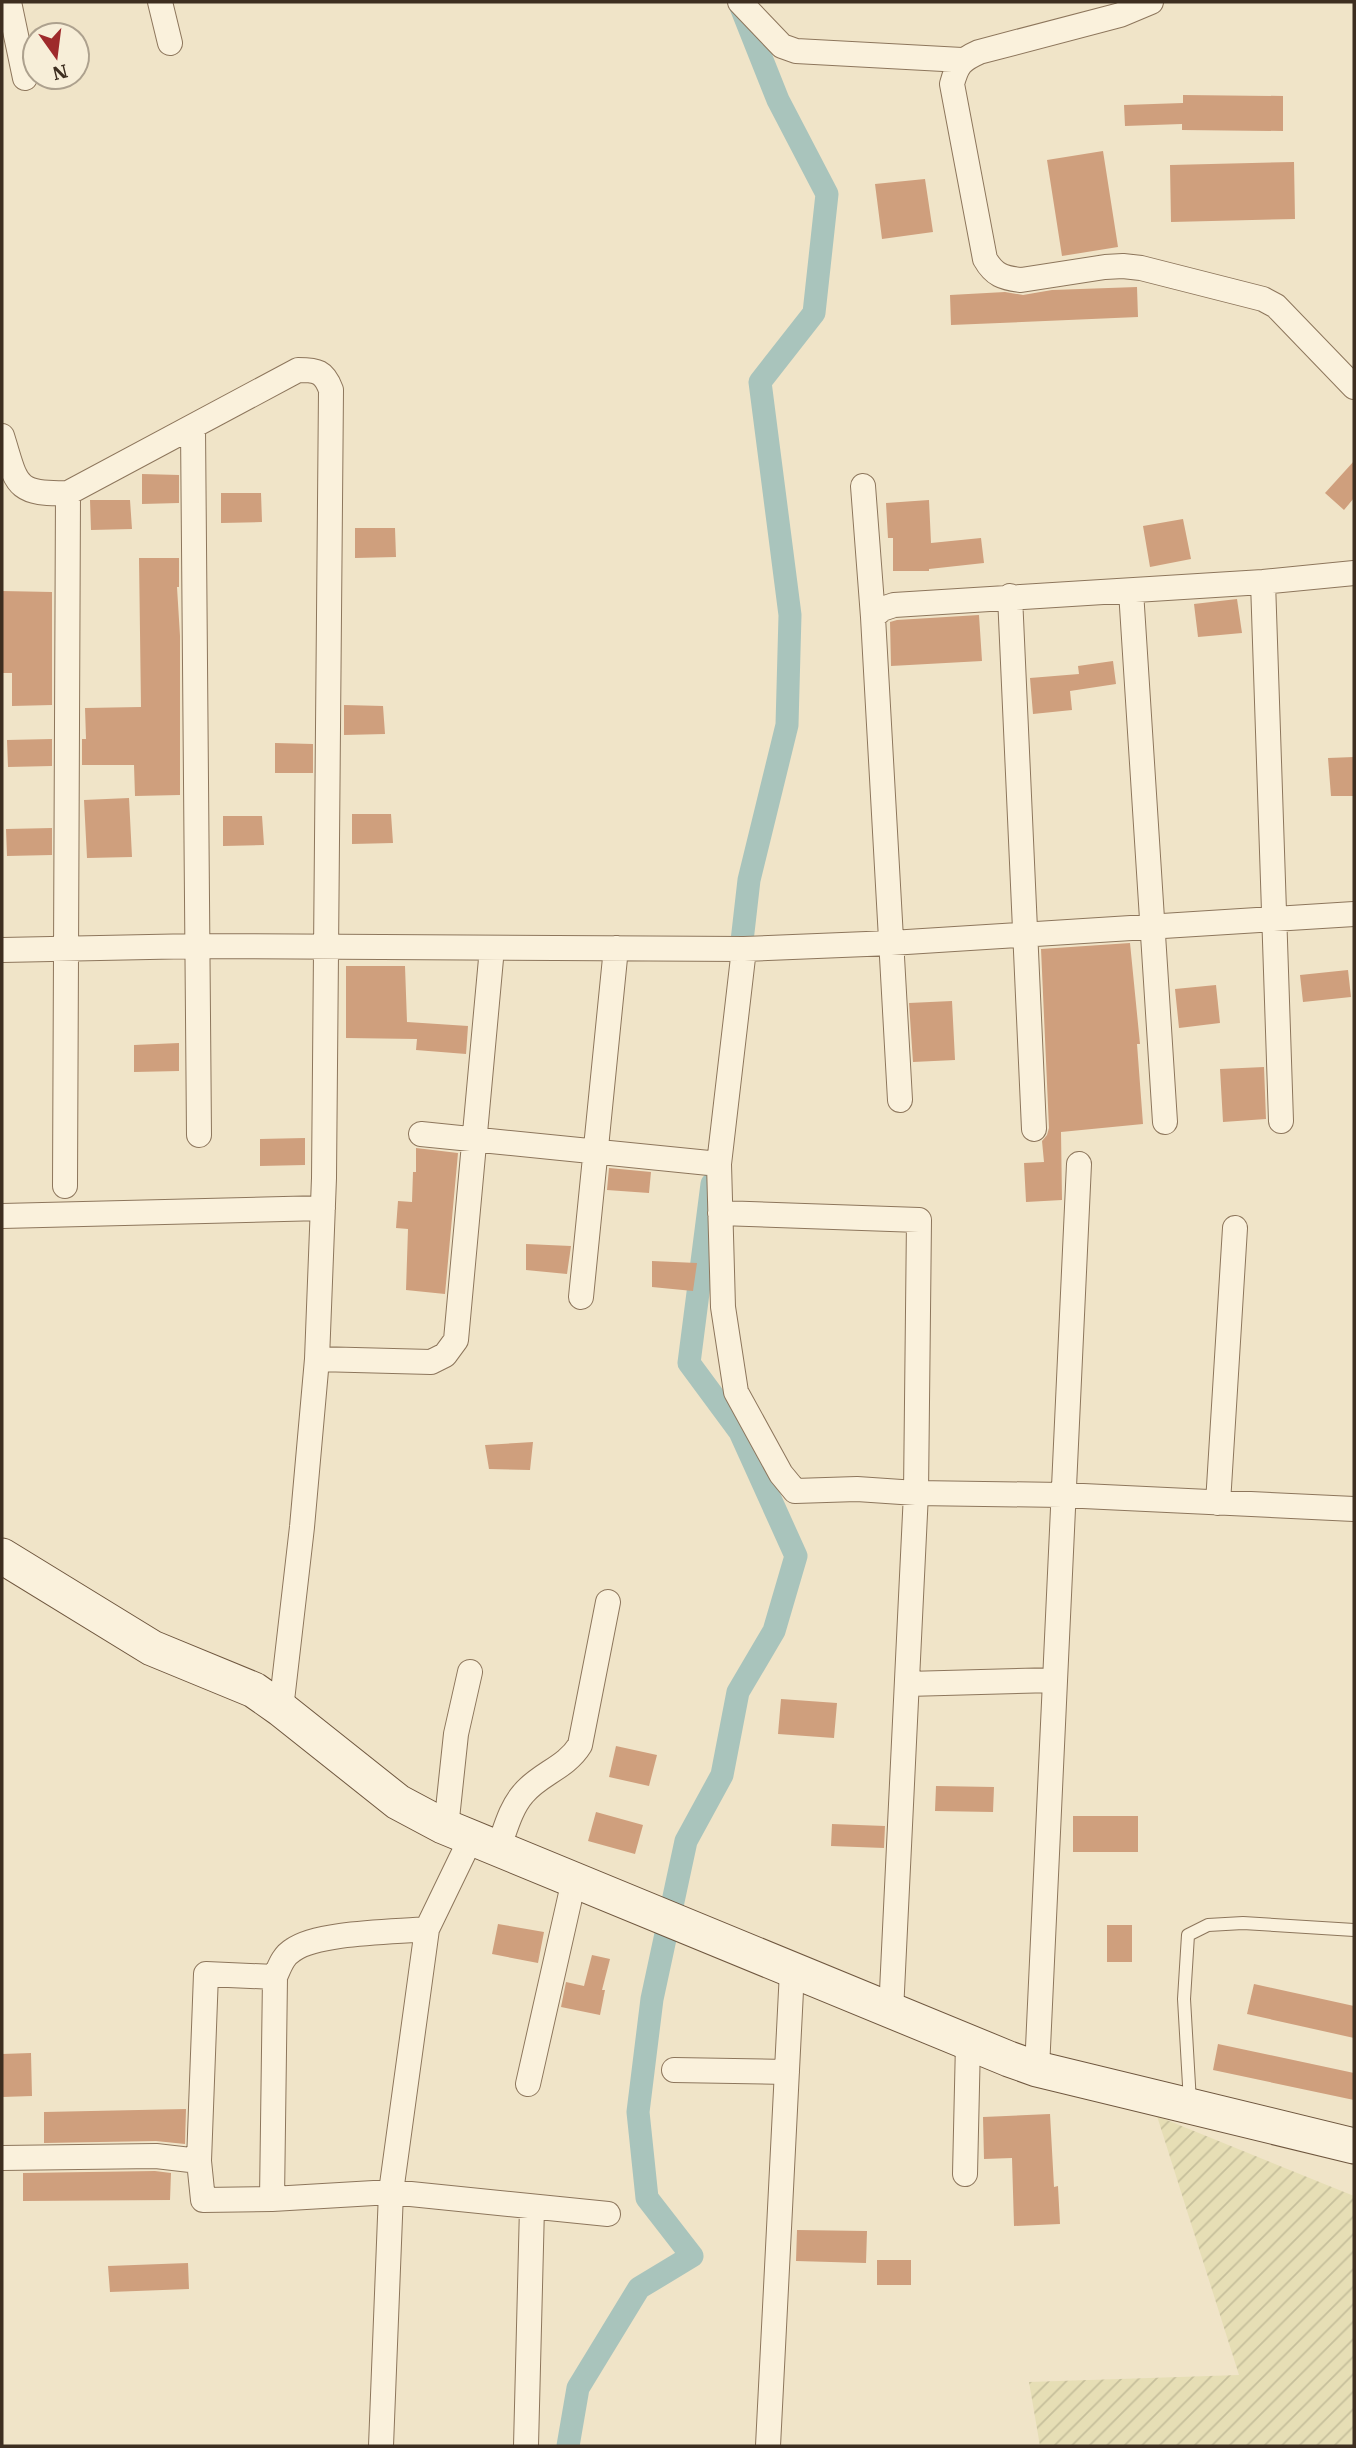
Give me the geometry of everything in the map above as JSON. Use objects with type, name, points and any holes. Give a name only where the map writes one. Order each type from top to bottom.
[{"type":"street","points":[[9,2],[21,59]]},
{"type":"street","points":[[160,2],[170,43]]},
{"type":"street","points":[[745,6],[782,46],[796,51],[962,60],[979,52],[1120,15],[1151,2]]},
{"type":"street","points":[[962,60],[952,84],[985,259],[993,272],[1006,278],[1021,280],[1123,266],[1141,268],[1263,299],[1276,306],[1354,387]]},
{"type":"street","points":[[2,436],[9,482],[44,494],[68,493],[298,370],[314,370],[327,378],[331,390],[323,1208],[317,1359],[302,1527],[281,1709]]},
{"type":"street","points":[[192,428],[199,1136]]},
{"type":"street","points":[[863,486],[873,617],[900,1100]]},
{"type":"street","points":[[65,1186],[68,493]]},
{"type":"street","points":[[873,617],[881,608],[894,605],[1263,582],[1354,573]]},
{"type":"street","points":[[1263,582],[1281,1121]]},
{"type":"street","points":[[1131,590],[1165,1122]]},
{"type":"street","points":[[1010,596],[1034,1129]]},
{"type":"street","points":[[2,950],[198,946],[744,949],[891,943],[1354,914]]},
{"type":"street","points":[[317,1359],[431,1362],[445,1355],[456,1340],[492,948]]},
{"type":"street","points":[[581,1297],[616,948]]},
{"type":"street","points":[[744,949],[719,1164],[723,1307],[736,1392],[780,1474],[795,1491],[857,1489],[916,1493],[1062,1495],[1354,1509]]},
{"type":"street","points":[[421,1134],[719,1164]]},
{"type":"street","points":[[1037,2068],[1079,1164]]},
{"type":"street","points":[[2,1216],[323,1208]]},
{"type":"street","points":[[720,1213],[919,1220],[916,1493],[891,2012]]},
{"type":"street","points":[[1218,1503],[1234,1228]]},
{"type":"street","points":[[2,1556],[152,1648],[254,1690],[398,1802],[472,1838],[891,2012],[1037,2068],[1354,2146]]},
{"type":"street","points":[[380,2446],[391,2192],[427,1929],[472,1838],[516,1803],[523,1793],[566,1762],[580,1745],[608,1602]]},
{"type":"street","points":[[470,1672],[456,1734],[472,1838]]},
{"type":"street","points":[[907,1684],[1054,1679]]},
{"type":"street","points":[[528,2084],[573,1880]]},
{"type":"street","points":[[272,2199],[275,1977],[282,1960],[293,1950],[314,1939],[427,1929]]},
{"type":"street","points":[[768,2446],[792,1971]]},
{"type":"street","points":[[275,1977],[206,1974],[199,2161],[203,2200],[391,2192],[608,2214]]},
{"type":"street","points":[[965,2174],[968,2043]]},
{"type":"street","points":[[674,2070],[787,2072]]},
{"type":"street","points":[[2,2158],[156,2156],[199,2161]]},
{"type":"street","points":[[526,2446],[532,2207]]},
{"type":"lane","points":[[1190,2106],[1184,1999],[1188,1935],[1208,1925],[1243,1923],[1354,1930]]},
{"type":"shaded area","points":[[1157,2116],[1354,2196],[1354,2446],[1040,2446],[1029,2382],[1239,2375]]},
{"type":"building","points":[[1183,95],[1283,96],[1283,131],[1182,130],[1182,124],[1125,126],[1124,105],[1183,103]]},
{"type":"building","points":[[1103,151],[1118,247],[1062,256],[1047,160]]},
{"type":"building","points":[[1294,162],[1295,219],[1171,222],[1170,165]]},
{"type":"building","points":[[925,179],[933,232],[882,239],[875,184]]},
{"type":"building","points":[[1137,287],[1138,317],[951,325],[950,295],[1005,292],[1023,295],[1052,290]]},
{"type":"building","points":[[1354,461],[1354,498],[1344,510],[1325,493]]},
{"type":"building","points":[[142,474],[179,475],[179,503],[142,504]]},
{"type":"building","points":[[221,493],[261,493],[262,522],[221,523]]},
{"type":"building","points":[[90,500],[130,500],[132,529],[91,530]]},
{"type":"building","points":[[929,500],[931,543],[981,538],[984,563],[929,571],[893,571],[893,538],[888,538],[886,503]]},
{"type":"building","points":[[1183,519],[1191,559],[1150,567],[1143,526]]},
{"type":"building","points":[[355,528],[395,528],[396,557],[355,558]]},
{"type":"building","points":[[139,558],[179,558],[177,587],[180,636],[180,795],[135,796],[134,765],[82,765],[82,739],[86,739],[85,708],[141,707]]},
{"type":"building","points":[[2,591],[52,592],[52,705],[12,706],[12,673],[2,673]]},
{"type":"building","points":[[1237,599],[1242,633],[1198,637],[1194,604]]},
{"type":"building","points":[[979,615],[982,661],[891,666],[890,622]]},
{"type":"building","points":[[1113,661],[1116,684],[1070,691],[1072,710],[1033,714],[1030,678],[1079,674],[1078,666]]},
{"type":"building","points":[[344,705],[383,706],[385,734],[344,735]]},
{"type":"building","points":[[52,739],[52,766],[8,767],[7,740]]},
{"type":"building","points":[[275,743],[313,744],[313,773],[275,773]]},
{"type":"building","points":[[1354,757],[1354,796],[1331,796],[1328,758]]},
{"type":"building","points":[[129,798],[132,857],[87,858],[84,800]]},
{"type":"building","points":[[352,814],[391,814],[393,843],[352,844]]},
{"type":"building","points":[[223,816],[262,816],[264,845],[223,846]]},
{"type":"building","points":[[52,828],[52,855],[7,856],[6,829]]},
{"type":"building","points":[[1130,943],[1140,1044],[1137,1044],[1143,1124],[1061,1132],[1062,1200],[1026,1202],[1024,1163],[1044,1162],[1042,1141],[1049,1128],[1041,949]]},
{"type":"building","points":[[346,966],[405,966],[407,1022],[468,1026],[466,1054],[416,1050],[417,1039],[346,1038]]},
{"type":"building","points":[[1348,970],[1351,997],[1303,1002],[1300,975]]},
{"type":"building","points":[[1216,985],[1220,1023],[1179,1028],[1175,989]]},
{"type":"building","points":[[952,1001],[955,1060],[913,1062],[909,1003]]},
{"type":"building","points":[[179,1043],[179,1071],[134,1072],[134,1045]]},
{"type":"building","points":[[1264,1067],[1266,1119],[1223,1122],[1220,1069]]},
{"type":"building","points":[[305,1138],[305,1165],[260,1166],[260,1139]]},
{"type":"building","points":[[416,1148],[458,1153],[445,1294],[406,1290],[408,1229],[396,1228],[398,1201],[412,1202]]},
{"type":"building","points":[[609,1168],[651,1172],[649,1193],[607,1190]]},
{"type":"building","points":[[526,1244],[571,1246],[567,1274],[526,1270]]},
{"type":"building","points":[[652,1261],[697,1263],[693,1291],[652,1287]]},
{"type":"building","points":[[533,1442],[530,1470],[489,1469],[485,1445]]},
{"type":"building","points":[[781,1699],[837,1703],[834,1738],[778,1734]]},
{"type":"building","points":[[616,1746],[657,1755],[649,1786],[609,1777]]},
{"type":"building","points":[[936,1786],[994,1787],[993,1812],[935,1811]]},
{"type":"building","points":[[596,1812],[643,1825],[635,1854],[588,1841]]},
{"type":"building","points":[[1073,1816],[1138,1816],[1138,1852],[1073,1852]]},
{"type":"building","points":[[832,1824],[885,1826],[884,1848],[831,1846]]},
{"type":"building","points":[[498,1924],[544,1932],[538,1963],[492,1954]]},
{"type":"building","points":[[1107,1925],[1132,1925],[1132,1962],[1107,1962]]},
{"type":"building","points":[[592,1955],[610,1959],[602,1990],[605,1990],[600,2015],[561,2007],[566,1982],[584,1986]]},
{"type":"building","points":[[1254,1984],[1354,2006],[1354,2038],[1247,2014]]},
{"type":"building","points":[[1218,2044],[1354,2073],[1354,2100],[1213,2070]]},
{"type":"building","points":[[31,2053],[32,2096],[2,2097],[2,2054]]},
{"type":"building","points":[[186,2109],[185,2144],[156,2141],[44,2143],[44,2112]]},
{"type":"building","points":[[1050,2114],[1054,2187],[1058,2186],[1060,2224],[1014,2226],[1012,2158],[984,2159],[983,2117]]},
{"type":"building","points":[[23,2173],[171,2173],[170,2200],[23,2201]]},
{"type":"building","points":[[797,2230],[867,2231],[866,2263],[796,2261]]},
{"type":"building","points":[[877,2260],[911,2260],[911,2285],[877,2285]]},
{"type":"building","points":[[188,2263],[189,2289],[110,2292],[108,2266]]},
{"type":"waterway","points":[[739,2],[778,100],[827,194],[814,313],[760,382],[790,615],[787,725],[749,880],[742,941]]},
{"type":"waterway","points":[[568,2446],[578,2388],[639,2288],[692,2256],[647,2198],[638,2112],[652,1999],[686,1841],[722,1775],[738,1692],[774,1631],[796,1556],[740,1432],[689,1363],[712,1184]]}]
